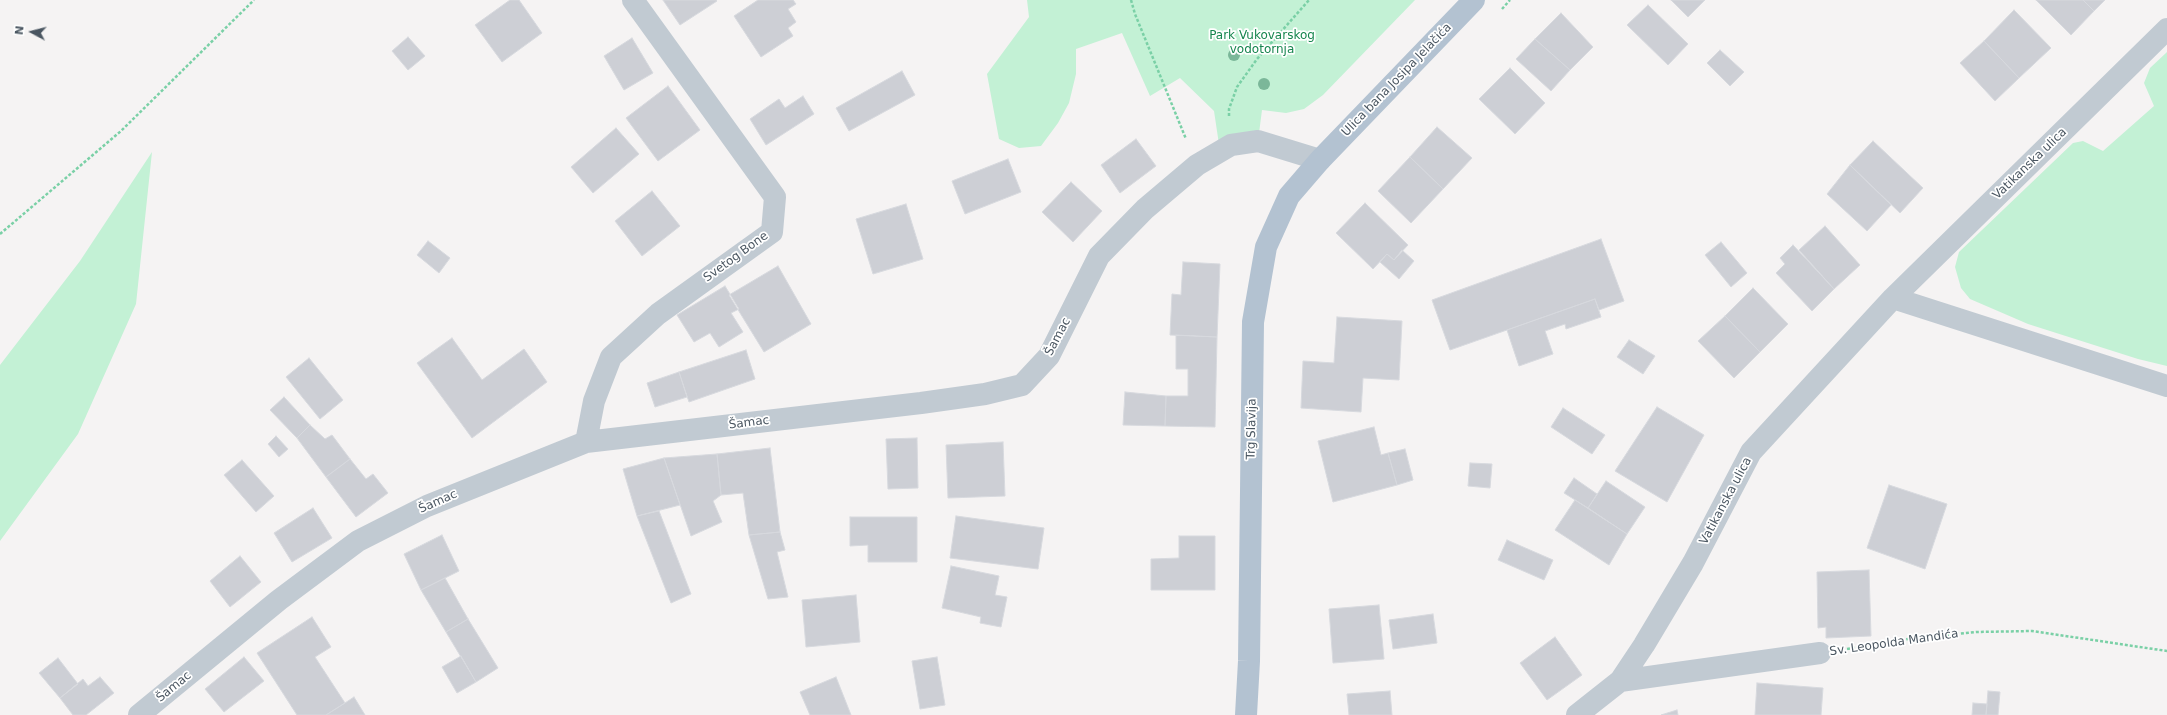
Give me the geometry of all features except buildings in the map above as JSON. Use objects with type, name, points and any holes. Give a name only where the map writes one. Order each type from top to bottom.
[{"type":"main road","name":"Ulica bana Josipa Jelačića","points":[[1320,160],[1474,0]]},
{"type":"main road","name":"Trg Slavija","points":[[1246,715],[1249,661],[1253,322],[1266,247],[1289,196],[1320,160]]},
{"type":"street","name":"Svetog Bone","points":[[586,442],[594,401],[611,357],[658,314],[772,232],[775,198],[634,0]]},
{"type":"street","name":"Vatikanska ulica","points":[[1577,715],[1620,681],[1644,645],[1693,563],[1751,452],[1893,298],[2167,29]]},
{"type":"street","name":"Šamac","points":[[139,715],[280,600],[358,541],[427,506],[586,442],[921,403],[985,394],[1022,385],[1049,356],[1099,256],[1145,209],[1197,165],[1231,145],[1258,141],[1320,160]]},
{"type":"street","points":[[1893,298],[2167,386]]},
{"type":"street","name":"Sv. Leopolda Mandića","points":[[1620,681],[1820,654]]},
{"type":"path","points":[[0,234],[121,131],[254,0]]},
{"type":"path","points":[[1131,0],[1135,14],[1197,165]]},
{"type":"path","points":[[1229,109],[1237,87],[1257,59],[1309,0]]},
{"type":"path","points":[[1500,11],[1510,0]]},
{"type":"path","name":"Sv. Leopolda Mandića","points":[[1820,654],[1908,639],[1976,632],[2032,631],[2167,651]]},
{"type":"green space","name":"Park Vukovarskog vodotornja","points":[[1027,0],[1415,0],[1323,95],[1304,109],[1286,113],[1262,110],[1258,141],[1220,151],[1214,111],[1180,78],[1150,96],[1122,33],[1076,49],[1076,74],[1069,103],[1058,123],[1041,146],[1019,148],[999,139],[987,74],[1029,17]]},
{"type":"green space","points":[[2167,52],[2167,366],[2138,359],[2028,324],[1970,299],[1961,288],[1955,267],[1959,252],[2073,143],[2083,141],[2103,151],[2154,106],[2144,83],[2150,68]]},
{"type":"green space","points":[[152,152],[136,304],[78,434],[0,541],[0,365],[80,261]]}]
